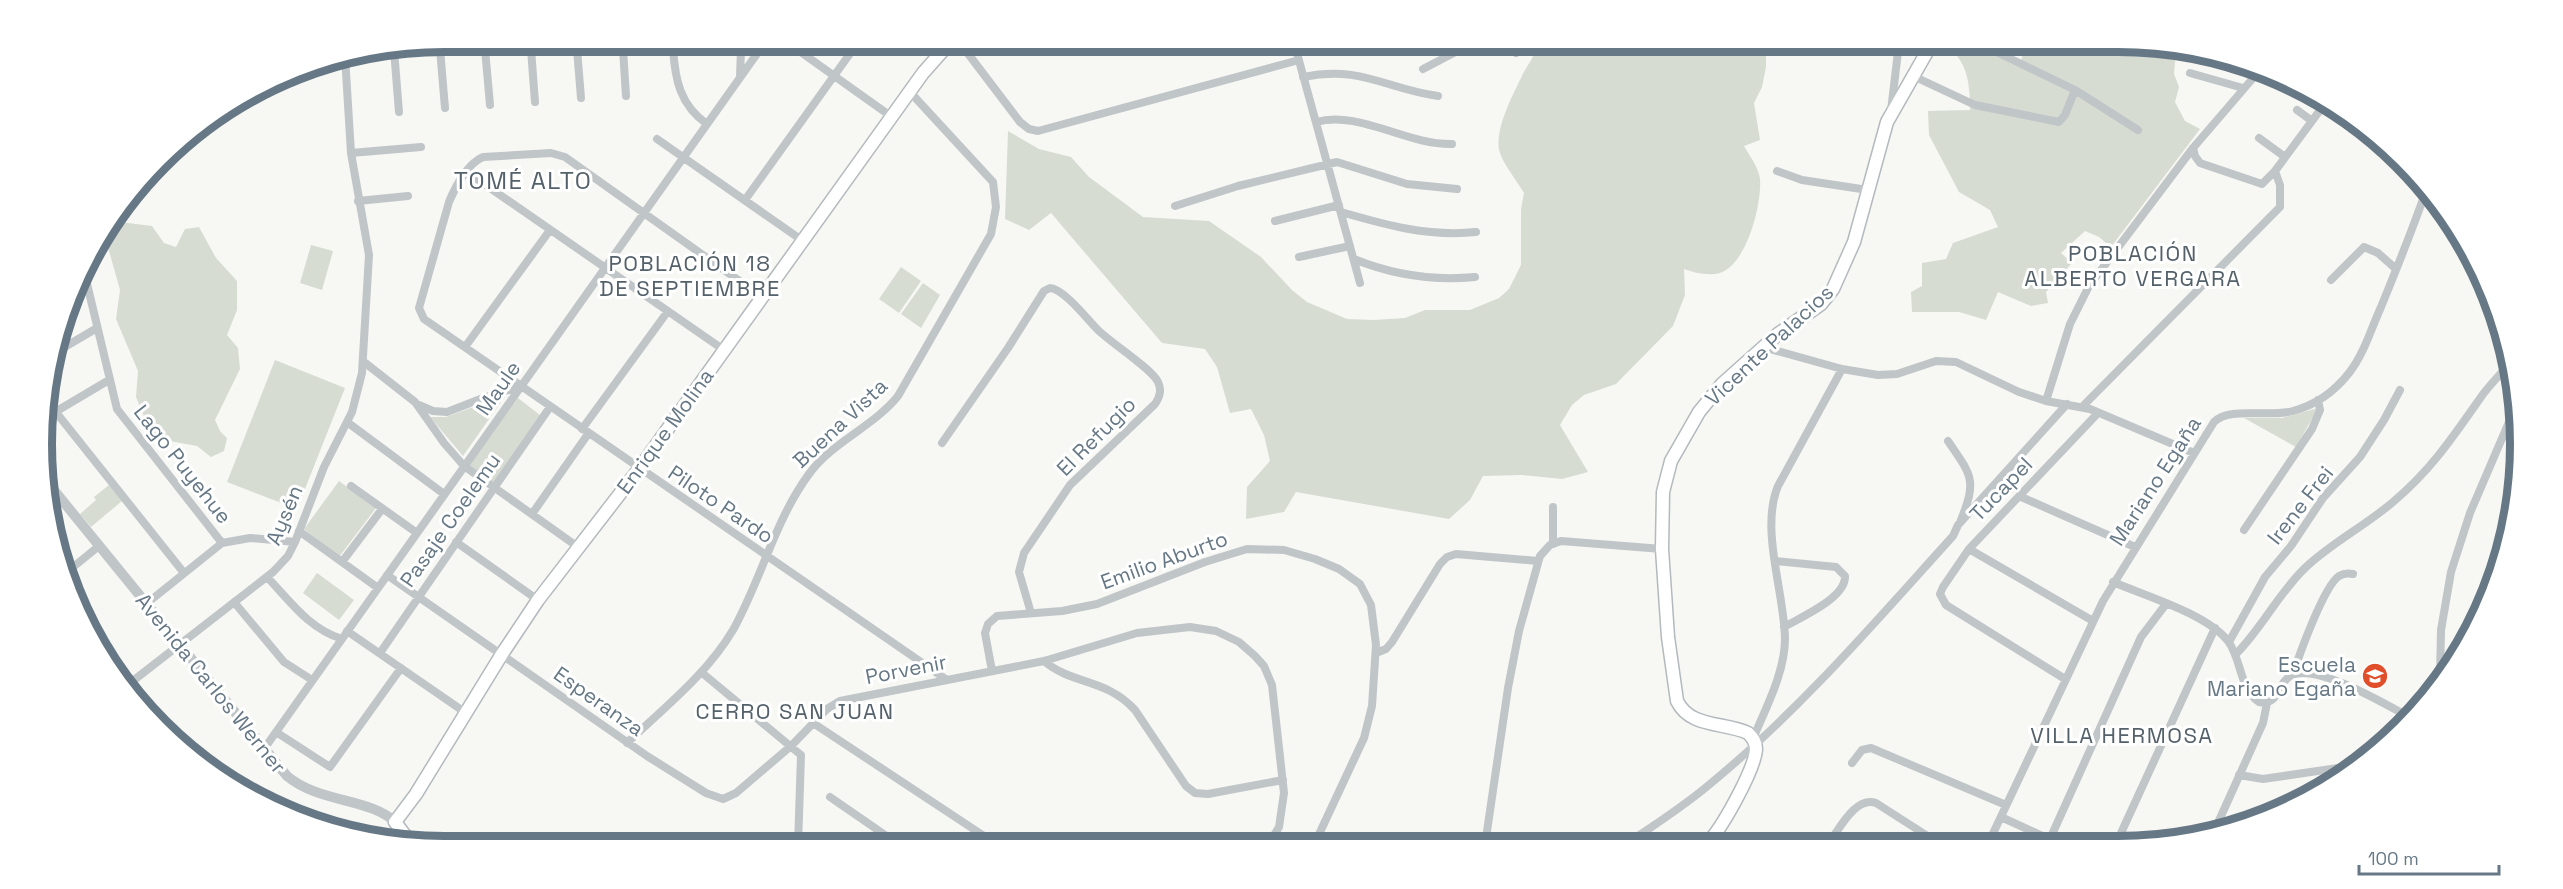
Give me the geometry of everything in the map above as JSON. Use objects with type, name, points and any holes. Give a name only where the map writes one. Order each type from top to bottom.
[{"type":"main road","name":"Enrique Molina","points":[[395,822],[416,794],[538,600],[639,469],[928,66],[941,52]]},
{"type":"main road","name":"Vicente Palacios","points":[[1754,741],[1744,731],[1691,717],[1679,705],[1671,669],[1662,549],[1664,492],[1677,450],[1708,399],[1763,346],[1821,304],[1833,289],[1854,242],[1890,114],[1927,52]]},
{"type":"main road","points":[[1712,836],[1723,823],[1751,766],[1756,752],[1754,741]]},
{"type":"main road","name":"Avenida Carlos Werner","points":[[395,822],[404,834]]},
{"type":"street","points":[[440,52],[444,108]]},
{"type":"street","points":[[486,52],[490,105]]},
{"type":"street","points":[[531,52],[535,102]]},
{"type":"street","points":[[577,52],[581,98]]},
{"type":"street","points":[[623,52],[626,96]]},
{"type":"street","points":[[675,52],[681,93],[691,111],[707,124]]},
{"type":"street","points":[[740,77],[741,52]]},
{"type":"street","name":"Maule","points":[[264,749],[758,52]]},
{"type":"street","points":[[801,52],[892,117]]},
{"type":"street","points":[[745,200],[851,52]]},
{"type":"street","points":[[967,52],[1020,122],[1034,131],[1046,131],[1299,60]]},
{"type":"street","points":[[1297,52],[1360,283]]},
{"type":"street","points":[[1423,69],[1456,52]]},
{"type":"street","points":[[1890,114],[1898,52]]},
{"type":"street","points":[[1997,52],[2075,90],[2138,130]]},
{"type":"street","points":[[394,56],[399,111]]},
{"type":"street","name":"Aysén","points":[[133,682],[283,562],[295,542],[324,467],[347,423],[359,387],[363,362],[369,255],[360,216],[351,153],[346,65]]},
{"type":"street","points":[[1303,77],[1331,73],[1351,74],[1438,96]]},
{"type":"street","points":[[2190,73],[2243,88]]},
{"type":"street","points":[[1913,76],[1975,105],[2059,122],[2065,115],[2075,90]]},
{"type":"street","points":[[2046,401],[2070,324],[2081,298],[2193,148],[2254,76]]},
{"type":"street","name":"Buena Vista","points":[[627,743],[701,672],[732,632],[790,508],[813,468],[886,410],[898,396],[981,255],[993,229],[996,195],[990,177],[910,92]]},
{"type":"street","points":[[2193,148],[2194,156],[2200,163],[2262,184],[2275,171],[2321,109]]},
{"type":"street","points":[[2297,110],[2312,121]]},
{"type":"street","points":[[1316,122],[1328,119],[1346,120],[1421,142],[1452,144]]},
{"type":"street","points":[[2259,138],[2285,158]]},
{"type":"street","points":[[657,139],[803,241]]},
{"type":"street","points":[[351,153],[421,147]]},
{"type":"street","points":[[724,350],[467,172],[476,160],[483,158],[558,153],[762,297]]},
{"type":"street","points":[[1175,206],[1327,163],[1343,162],[1422,187],[1457,189]]},
{"type":"street","points":[[1777,171],[1802,180],[1868,190]]},
{"type":"street","points":[[2082,407],[2280,207],[2280,185],[2275,171]]},
{"type":"street","name":"Piloto Pardo","points":[[467,172],[449,202],[420,304],[420,312],[424,319],[947,680]]},
{"type":"street","points":[[358,201],[408,196]]},
{"type":"street","name":"Mariano Egaña","points":[[1992,836],[2113,582],[2214,423],[2223,415],[2233,413],[2280,414],[2318,400],[2340,383],[2353,368],[2364,346],[2425,201]]},
{"type":"street","points":[[1275,221],[1340,209],[1407,230],[1439,234],[1476,232]]},
{"type":"street","points":[[465,347],[550,230]]},
{"type":"street","points":[[1299,257],[1350,246]]},
{"type":"street","points":[[2331,280],[2364,248],[2378,253],[2396,269]]},
{"type":"street","points":[[1354,259],[1383,270],[1414,276],[1444,279],[1475,277]]},
{"type":"street","name":"Lago Puyehue","points":[[86,286],[120,415],[222,543]]},
{"type":"street","name":"El Refugio","points":[[942,443],[1008,348],[1044,291],[1050,288],[1060,291],[1103,335],[1157,380],[1160,391],[1155,404],[1070,485],[1024,553],[1019,572],[1031,613]]},
{"type":"street","points":[[532,514],[668,311]]},
{"type":"street","points":[[65,347],[97,328]]},
{"type":"street","points":[[1763,346],[1867,374],[1888,375],[1936,361],[1950,361],[1962,364],[2019,392],[2046,401],[2082,407],[2194,453]]},
{"type":"street","points":[[363,362],[415,402],[433,411],[447,412],[521,386]]},
{"type":"street","points":[[1754,741],[1780,669],[1784,651],[1784,627],[1772,515],[1775,492],[1842,369]]},
{"type":"street","points":[[2235,654],[2302,571],[2395,501],[2438,458],[2503,370]]},
{"type":"street","points":[[109,380],[55,411],[184,573]]},
{"type":"street","name":"Irene Frei","points":[[2229,642],[2265,577],[2291,546],[2324,498],[2360,457],[2400,390]]},
{"type":"street","points":[[2244,530],[2312,429],[2320,410],[2318,400]]},
{"type":"street","points":[[415,402],[444,443],[464,466],[578,547]]},
{"type":"street","name":"Tucapel","points":[[1638,836],[1687,803],[1821,681],[1953,536],[1958,525],[2067,404]]},
{"type":"street","name":"Pasaje Coelemu","points":[[380,653],[550,407]]},
{"type":"street","name":"Tucapel","points":[[2065,679],[1946,605],[1940,597],[1943,587],[1969,549],[2098,413]]},
{"type":"street","points":[[2440,667],[2441,630],[2451,572],[2470,513],[2510,420]]},
{"type":"street","points":[[347,423],[444,494]]},
{"type":"street","points":[[1948,441],[1971,483],[1970,497],[1958,525]]},
{"type":"street","points":[[351,486],[417,533]]},
{"type":"street","name":"Avenida Carlos Werner","points":[[56,492],[287,776],[303,788],[382,813],[395,822]]},
{"type":"street","points":[[2019,496],[2135,547]]},
{"type":"street","points":[[1553,507],[1553,544]]},
{"type":"street","points":[[342,562],[382,509]]},
{"type":"street","points":[[299,531],[378,588]]},
{"type":"street","points":[[146,604],[222,543],[250,538],[295,542]]},
{"type":"street","points":[[1486,836],[1511,669],[1542,552],[1553,544],[1567,541],[1662,549]]},
{"type":"street","points":[[456,542],[538,600]]},
{"type":"street","points":[[72,567],[99,546]]},
{"type":"street","name":"Emilio Aburto","points":[[992,671],[985,638],[988,624],[1001,615],[1062,610],[1097,604],[1219,557],[1247,549],[1275,548],[1327,563],[1347,573],[1360,584],[1371,605],[1376,653],[1368,726],[1318,836]]},
{"type":"street","points":[[1969,549],[2093,621]]},
{"type":"street","points":[[1376,653],[1386,649],[1392,642],[1440,564],[1447,557],[1461,554],[1538,561]]},
{"type":"street","points":[[1776,561],[1836,567],[1843,572],[1845,580],[1839,591],[1829,600],[1784,627]]},
{"type":"street","points":[[2293,675],[2314,621],[2334,581],[2341,575],[2353,574]]},
{"type":"street","name":"Esperanza","points":[[387,575],[627,743],[697,788],[723,799],[736,793],[791,746]]},
{"type":"street","points":[[267,577],[311,623],[326,633],[342,639]]},
{"type":"street","points":[[2113,582],[2215,628],[2229,642],[2248,690],[2256,700],[2267,702],[2277,696],[2286,680],[2293,675],[2301,674],[2337,680],[2403,714]]},
{"type":"street","points":[[234,603],[284,662],[312,680]]},
{"type":"street","points":[[2051,836],[2141,637],[2166,604]]},
{"type":"street","name":"Porvenir","points":[[791,746],[827,709],[840,701],[1044,661],[1112,639],[1154,630],[1199,628],[1224,634],[1255,656],[1270,679],[1283,780],[1281,819],[1274,836]]},
{"type":"street","points":[[2120,836],[2215,628]]},
{"type":"street","points":[[348,631],[466,713]]},
{"type":"street","points":[[1044,661],[1057,671],[1108,689],[1124,699],[1135,710],[1192,792],[1208,794],[1283,780]]},
{"type":"street","name":"Avenida Carlos Werner","points":[[276,732],[330,767],[401,668]]},
{"type":"street","points":[[701,672],[791,746],[802,758],[798,836]]},
{"type":"street","points":[[2218,824],[2263,723],[2267,702]]},
{"type":"street","points":[[813,723],[984,836]]},
{"type":"street","points":[[1852,763],[1862,750],[1871,748],[2006,806]]},
{"type":"street","points":[[2240,775],[2263,779],[2338,768]]},
{"type":"street","points":[[830,797],[887,836]]},
{"type":"street","points":[[1834,836],[1858,805],[1866,801],[1876,803],[1928,836]]},
{"type":"street","points":[[2001,817],[2043,836]]},
{"type":"shaded area","points":[[1535,52],[1766,52],[1762,87],[1754,103],[1760,140],[1744,146],[1758,170],[1760,190],[1758,203],[1745,246],[1730,267],[1720,273],[1711,274],[1684,269],[1685,295],[1673,326],[1616,384],[1584,395],[1572,405],[1560,425],[1588,472],[1562,479],[1521,475],[1483,476],[1470,500],[1449,519],[1296,492],[1284,512],[1246,519],[1247,487],[1270,461],[1264,435],[1251,409],[1230,413],[1217,367],[1205,349],[1162,343],[1051,213],[1029,230],[1005,219],[1008,131],[1039,149],[1071,157],[1089,177],[1143,217],[1209,221],[1261,257],[1292,290],[1307,302],[1347,319],[1405,318],[1425,310],[1470,310],[1499,298],[1509,289],[1521,265],[1521,209],[1524,193],[1502,158],[1499,135],[1509,104]]},
{"type":"shaded area","points":[[1954,52],[1998,52],[2021,62],[2023,52],[2118,52],[2175,57],[2174,74],[2179,87],[2175,102],[2185,121],[2200,129],[2111,247],[2099,237],[2085,231],[2061,253],[2072,263],[2046,292],[2048,303],[2031,306],[1998,292],[1986,320],[1959,312],[1912,312],[1911,292],[1922,286],[1922,263],[1946,259],[1953,243],[1998,227],[1990,210],[1959,192],[1929,135],[1928,111],[1970,110],[1966,73]]},
{"type":"shaded area","points":[[122,222],[152,226],[164,243],[176,247],[185,229],[199,227],[216,258],[237,281],[237,310],[227,335],[238,348],[240,369],[215,420],[220,431],[227,438],[224,451],[211,457],[197,446],[153,438],[136,397],[138,371],[116,319],[120,290],[107,245]]},
{"type":"shaded area","points":[[311,245],[333,251],[322,290],[300,283]]},
{"type":"shaded area","points":[[901,267],[921,281],[899,313],[879,299]]},
{"type":"shaded area","points":[[923,283],[940,295],[921,328],[901,314]]},
{"type":"shaded area","points":[[275,360],[345,388],[297,509],[227,482]]},
{"type":"shaded area","points":[[506,395],[463,456],[430,417],[446,417]]},
{"type":"shaded area","points":[[518,398],[540,415],[493,483],[468,464]]},
{"type":"shaded area","points":[[2318,408],[2296,447],[2244,418],[2282,418]]},
{"type":"shaded area","points":[[339,481],[376,508],[339,557],[304,529]]},
{"type":"shaded area","points":[[109,485],[122,501],[91,527],[80,514],[96,500],[94,497]]},
{"type":"shaded area","points":[[317,573],[354,600],[339,620],[303,593]]},
{"type":"place","name":"Escuela Mariano Egaña","points":[[2375,676]]},
{"type":"district","name":"TOMÉ ALTO","points":[[523,180]]},
{"type":"district","name":"POBLACIÓN ALBERTO VERGARA","points":[[2133,266]]},
{"type":"district","name":"POBLACIÓN 18 DE SEPTIEMBRE","points":[[690,276]]},
{"type":"district","name":"CERRO SAN JUAN","points":[[795,711]]},
{"type":"district","name":"VILLA HERMOSA","points":[[2122,735]]}]
